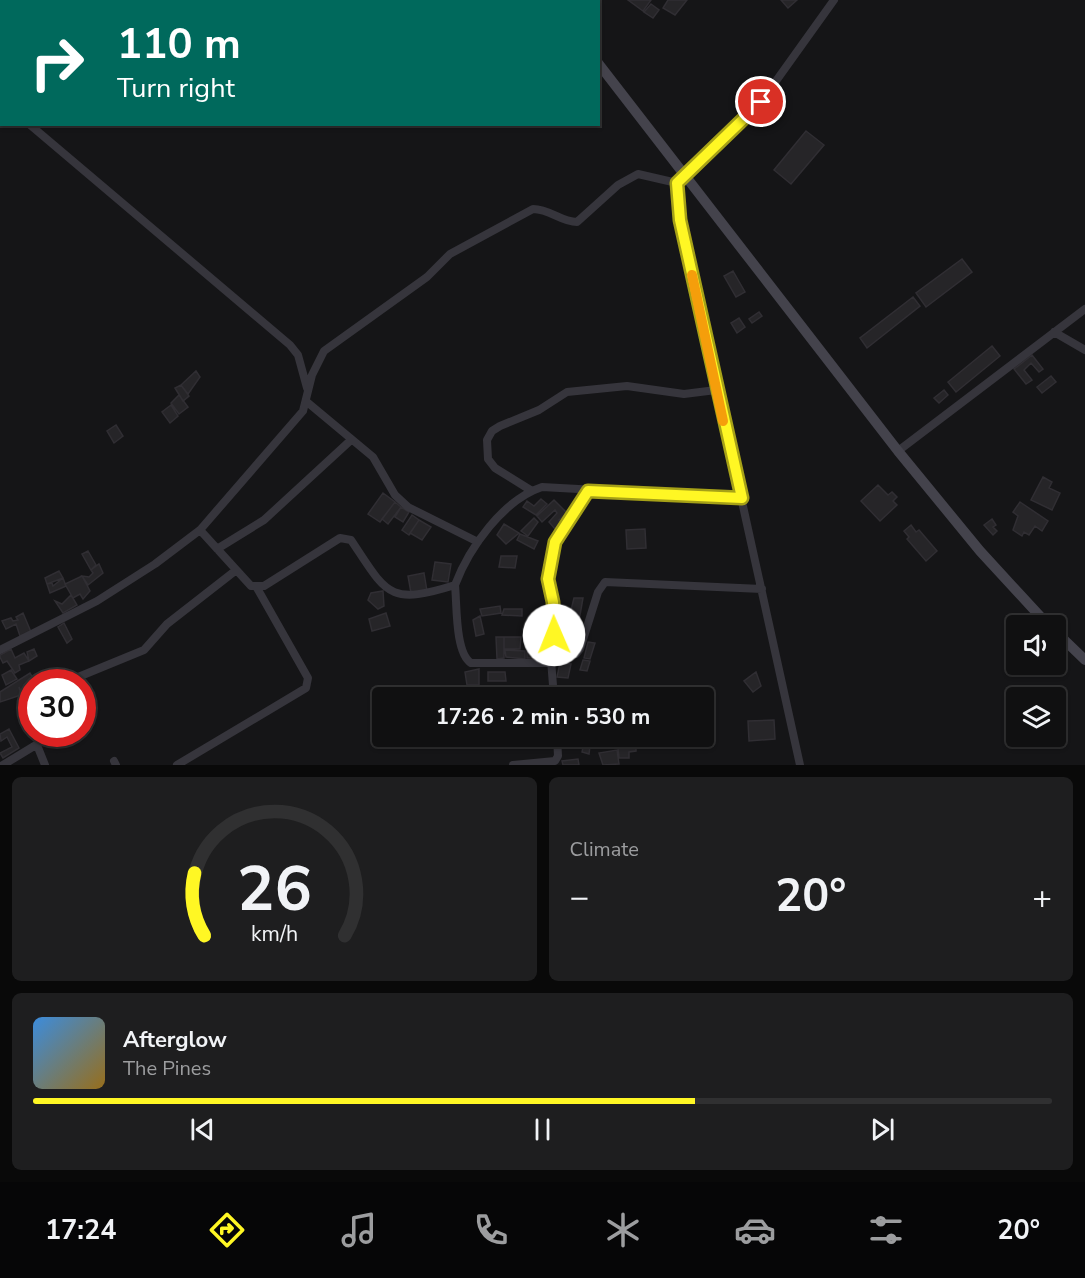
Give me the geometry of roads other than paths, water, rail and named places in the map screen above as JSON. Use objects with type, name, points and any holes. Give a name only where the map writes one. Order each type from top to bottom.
[{"type":"street","points":[[800,765],[680,220],[677,183],[711,153],[761,102],[834,0]]},
{"type":"street","points":[[600,66],[898,451],[980,551],[1039,615]]},
{"type":"street","points":[[31,126],[290,345],[304,373],[308,392]]},
{"type":"street","points":[[0,650],[97,601],[155,564],[200,530],[288,429],[307,402],[318,360],[324,351],[427,277],[460,247],[533,209],[544,209],[571,222],[577,222],[618,185],[638,174],[677,183]]},
{"type":"street","points":[[898,451],[1085,309]]},
{"type":"street","points":[[1054,332],[1085,350]]},
{"type":"street","points":[[532,491],[495,468],[488,459],[487,440],[492,431],[500,426],[539,410],[567,392],[627,386],[684,394],[716,390]]},
{"type":"street","points":[[307,402],[373,457],[395,495],[408,507],[478,542]]},
{"type":"street","points":[[218,549],[264,520],[351,440]]},
{"type":"street","points":[[742,498],[588,491],[553,487],[532,491],[512,506],[478,542],[455,585],[461,650],[466,660],[471,663],[547,663],[552,658],[576,654],[580,649],[598,592],[605,582],[762,589]]},
{"type":"street","points":[[553,687],[553,602],[548,579],[555,542],[588,491]]},
{"type":"street","points":[[177,765],[306,688],[308,683],[308,678],[258,588],[251,586],[235,571],[200,530]]},
{"type":"street","points":[[258,588],[340,538],[351,540],[380,583],[400,595],[411,597],[455,585]]},
{"type":"street","points":[[96,670],[144,650],[167,624],[235,571]]},
{"type":"street","points":[[1066,642],[1085,660]]},
{"type":"street","points":[[3,765],[34,747]]},
{"type":"street","points":[[38,747],[45,765]]},
{"type":"street","points":[[513,765],[555,761],[558,756],[557,747]]}]
